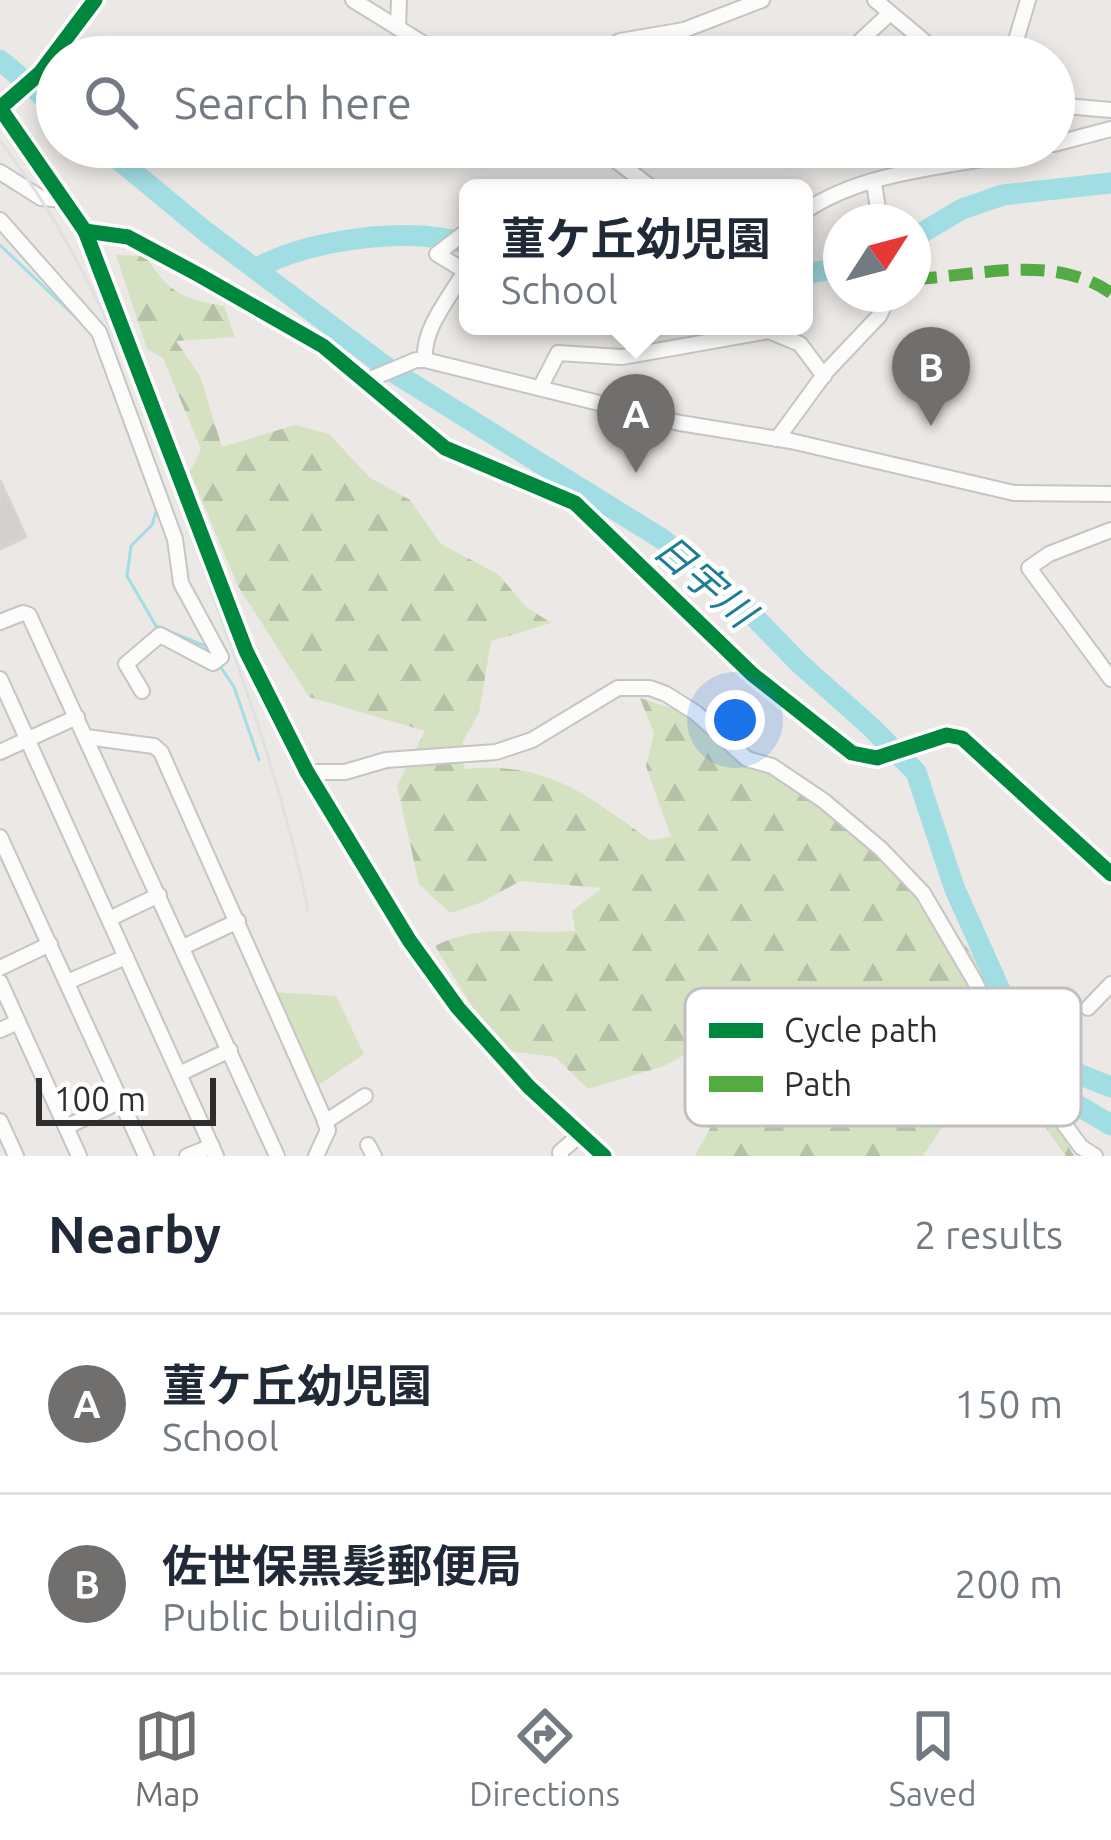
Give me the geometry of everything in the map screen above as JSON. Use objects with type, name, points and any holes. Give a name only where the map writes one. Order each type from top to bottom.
[{"type":"street","points":[[67,36],[94,0]]},
{"type":"street","points":[[352,0],[411,36]]},
{"type":"street","points":[[398,0],[398,28]]},
{"type":"street","points":[[649,36],[684,30],[762,0]]},
{"type":"street","points":[[875,0],[917,36]]},
{"type":"street","points":[[1017,36],[1028,0]]},
{"type":"street","points":[[865,36],[888,14]]},
{"type":"street","points":[[36,76],[3,105],[36,156]]},
{"type":"street","points":[[1075,107],[1111,110]]},
{"type":"street","points":[[1075,138],[1111,129]]},
{"type":"street","points":[[44,168],[85,231],[246,651],[307,772],[410,940],[458,1008],[503,1060],[604,1156]]},
{"type":"street","points":[[813,208],[901,172],[924,168]]},
{"type":"street","points":[[0,172],[41,198],[65,200]]},
{"type":"street","points":[[874,183],[877,204]]},
{"type":"street","points":[[0,220],[99,332],[175,539],[181,583],[217,660],[160,635],[126,664],[142,691]]},
{"type":"street","points":[[85,231],[128,237],[322,346],[372,378],[445,448],[575,502],[752,674],[852,753],[877,758],[947,734],[962,737],[1111,874]]},
{"type":"street","points":[[459,237],[437,254],[459,268]]},
{"type":"street","points":[[420,360],[429,332],[459,282]]},
{"type":"street","points":[[777,439],[881,312]]},
{"type":"street","points":[[541,386],[558,353],[622,357],[746,335]]},
{"type":"street","points":[[779,335],[800,344],[824,376]]},
{"type":"street","points":[[372,378],[420,360],[680,423],[777,439],[1014,493],[1111,494]]},
{"type":"street","points":[[1108,536],[1049,554],[1029,568],[1111,679]]},
{"type":"street","points":[[0,622],[29,615],[277,1156]]},
{"type":"street","points":[[0,679],[214,1151],[188,1156]]},
{"type":"street","points":[[307,772],[345,772],[386,760],[496,752],[532,740],[618,688],[650,688],[696,712],[747,759],[772,766],[824,801],[923,893],[978,988]]},
{"type":"street","points":[[0,752],[77,717]]},
{"type":"street","points":[[86,737],[154,746],[161,752],[325,1122],[325,1141],[316,1156]]},
{"type":"street","points":[[0,837],[146,1156]]},
{"type":"street","points":[[109,919],[159,895]]},
{"type":"street","points":[[183,947],[238,921]]},
{"type":"street","points":[[0,968],[50,944]]},
{"type":"street","points":[[67,982],[126,957]]},
{"type":"street","points":[[0,982],[80,1156]]},
{"type":"street","points":[[1088,1008],[1111,984]]},
{"type":"street","points":[[0,1030],[18,1022]]},
{"type":"street","points":[[179,1074],[230,1050]]},
{"type":"street","points":[[325,1122],[365,1096]]},
{"type":"street","points":[[66,1127],[121,1101]]},
{"type":"street","points":[[0,1121],[16,1156]]},
{"type":"street","points":[[1066,1126],[1081,1147],[1095,1156]]},
{"type":"street","points":[[561,1156],[581,1134]]},
{"type":"green space","points":[[116,255],[146,256],[178,292],[224,306],[235,337],[176,341],[200,376],[222,447],[295,425],[329,434],[369,477],[410,500],[441,544],[498,574],[525,606],[551,623],[491,641],[479,713],[463,741],[464,769],[519,770],[543,776],[585,795],[650,840],[671,837],[646,766],[654,733],[640,698],[671,708],[745,745],[905,866],[986,973],[991,988],[685,988],[685,1055],[664,1066],[588,1089],[555,1057],[510,1051],[490,1035],[435,946],[487,932],[575,931],[572,911],[602,888],[520,881],[450,913],[419,884],[397,785],[425,731],[309,697],[238,586],[190,472],[201,449],[163,358],[147,349]]},
{"type":"green space","points":[[274,992],[336,996],[364,1054],[317,1086]]},
{"type":"green space","points":[[711,1126],[943,1126],[923,1156],[695,1156]]},
{"type":"green space","points":[[1044,1126],[1057,1126],[1074,1156],[1066,1156]]},
{"type":"building","points":[[0,480],[26,537],[0,549]]},
{"type":"waterway","name":"日宇川","points":[[0,60],[36,90]]},
{"type":"waterway","name":"日宇川","points":[[128,168],[390,370],[662,539],[738,600],[916,772],[954,887],[999,988]]},
{"type":"waterway","points":[[931,227],[962,209],[1003,195],[1111,183]]},
{"type":"waterway","points":[[257,268],[304,249],[361,238],[418,236],[459,242]]},
{"type":"waterway","points":[[0,245],[87,328]]},
{"type":"waterway","points":[[813,273],[823,271]]},
{"type":"waterway","points":[[157,509],[152,525],[131,546],[127,576],[156,626],[205,646],[212,655]]},
{"type":"waterway","points":[[218,663],[234,687],[259,760]]},
{"type":"waterway","name":"日宇川","points":[[1081,1075],[1111,1087]]},
{"type":"waterway","name":"日宇川","points":[[1081,1107],[1111,1125]]},
{"type":"railway","points":[[0,141],[65,239],[139,395],[261,733],[308,910]]},
{"type":"marked path","points":[[931,277],[1040,270],[1088,281],[1111,293]]},
{"type":"cycle path","points":[[68,36],[95,0]]},
{"type":"cycle path","points":[[36,76],[0,108],[36,160]]},
{"type":"cycle path","points":[[41,168],[85,231],[128,237],[199,275],[323,346],[445,448],[575,503],[752,674],[852,753],[877,758],[947,735],[962,738],[1111,874]]},
{"type":"cycle path","points":[[85,231],[246,651],[307,772],[409,940],[458,1008],[529,1087],[604,1156]]},
{"type":"place","name":"佐世保黒髪郵便局","points":[[931,426]]},
{"type":"place","name":"菫ケ丘幼児園","points":[[636,473]]}]
